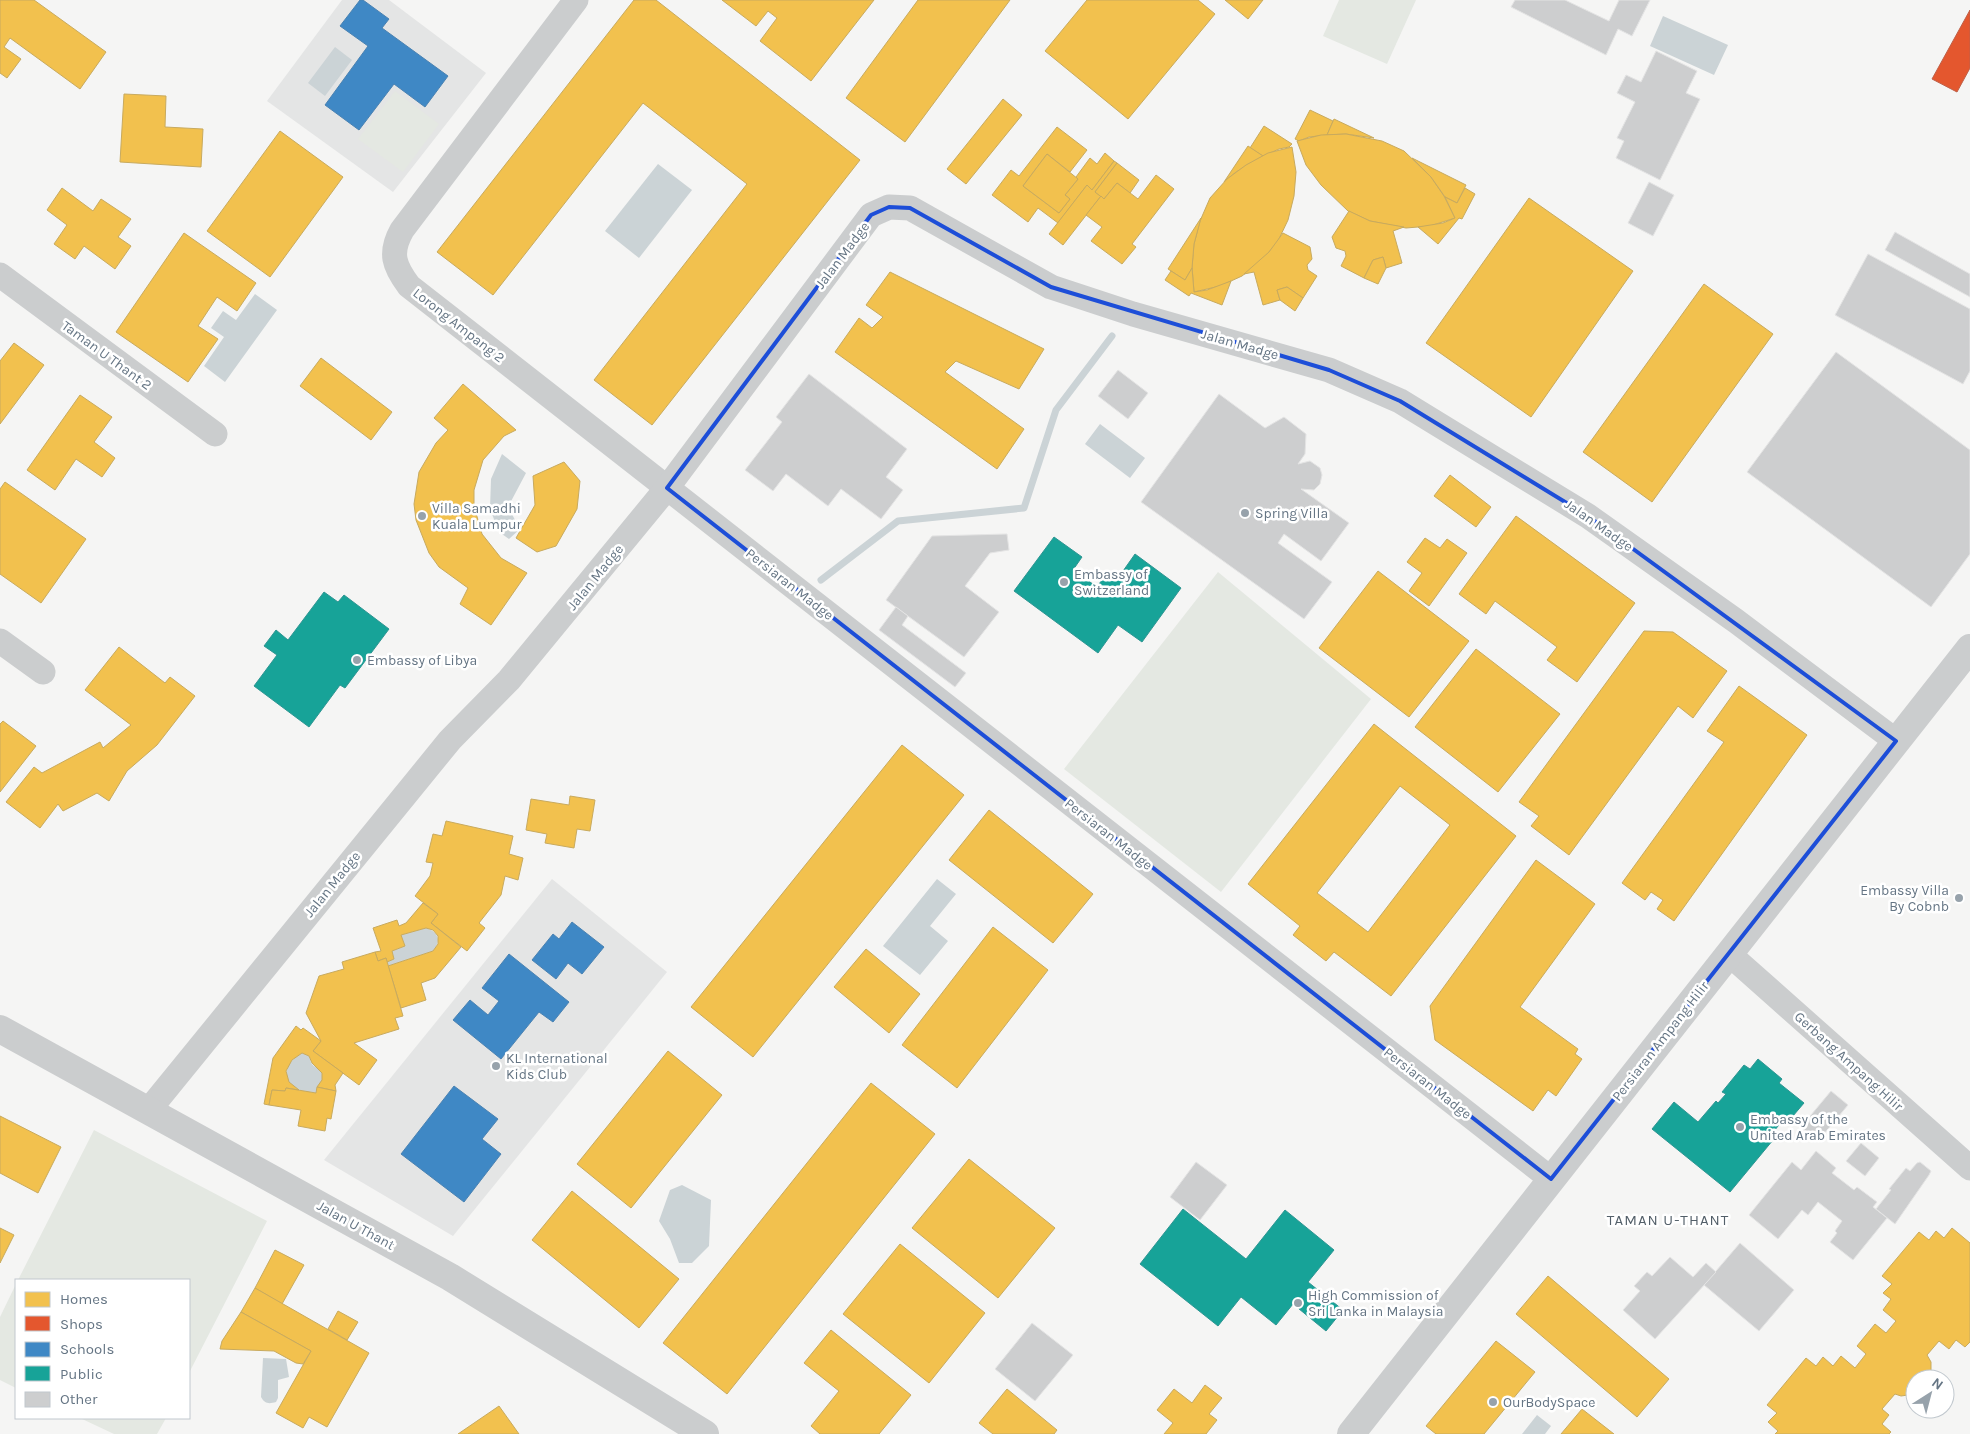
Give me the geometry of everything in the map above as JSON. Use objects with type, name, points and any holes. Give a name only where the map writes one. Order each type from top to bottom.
[{"type":"street","name":"Lorong Ampang 2","points":[[576,0],[402,230],[395,242],[394,259],[399,273],[409,286],[667,488]]},
{"type":"street","name":"Jalan Madge","points":[[148,1111],[450,740],[509,680],[667,488],[871,215],[889,207],[910,208],[1051,287],[1133,314],[1329,370],[1400,401],[1588,516],[1743,627],[1896,741]]},
{"type":"street","name":"Taman U Thant 2","points":[[0,275],[215,434]]},
{"type":"street","name":"Persiaran Madge","points":[[667,488],[1551,1179]]},
{"type":"street","points":[[0,641],[43,672]]},
{"type":"street","name":"Persiaran Ampang Hilir","points":[[1351,1434],[1970,648]]},
{"type":"street","name":"Gerbang Ampang Hilir","points":[[1729,954],[1970,1168]]},
{"type":"street","name":"Jalan U Thant","points":[[0,1029],[450,1277],[706,1434]]},
{"type":"highlighted area","points":[[889,207],[910,208],[1051,287],[1329,370],[1400,401],[1588,516],[1896,741],[1551,1179],[667,488],[871,215]]},
{"type":"shaded area","points":[[342,0],[389,0],[486,73],[393,192],[267,101]]},
{"type":"shaded area","points":[[1339,0],[1416,0],[1387,64],[1323,36]]},
{"type":"shaded area","points":[[1663,16],[1728,45],[1714,75],[1650,46]]},
{"type":"shaded area","points":[[335,47],[352,60],[325,96],[308,83]]},
{"type":"shaded area","points":[[395,91],[439,124],[403,172],[358,139]]},
{"type":"shaded area","points":[[658,164],[692,190],[639,258],[605,231]]},
{"type":"shaded area","points":[[255,294],[277,310],[225,382],[204,366],[224,337],[211,328],[223,311],[236,320]]},
{"type":"shaded area","points":[[1100,424],[1145,458],[1130,478],[1085,444]]},
{"type":"shaded area","points":[[502,454],[526,473],[508,507],[520,529],[509,539],[499,532],[490,509],[491,479]]},
{"type":"shaded area","points":[[1218,572],[1371,699],[1221,892],[1064,769]]},
{"type":"shaded area","name":"KL International Kids Club","points":[[552,879],[667,972],[453,1236],[324,1160]]},
{"type":"shaded area","points":[[937,879],[956,894],[930,926],[948,941],[920,975],[883,946]]},
{"type":"shaded area","points":[[426,928],[436,934],[438,940],[433,951],[388,966],[387,962],[394,959],[392,951],[405,946],[401,935]]},
{"type":"shaded area","points":[[302,1053],[309,1056],[312,1064],[323,1074],[323,1079],[316,1093],[302,1091],[293,1086],[287,1077],[292,1061]]},
{"type":"shaded area","points":[[94,1130],[267,1221],[190,1371],[190,1279],[19,1279]]},
{"type":"shaded area","points":[[682,1185],[711,1200],[709,1246],[692,1263],[679,1263],[670,1239],[659,1221],[670,1190]]},
{"type":"shaded area","points":[[15,1286],[15,1388],[0,1380],[0,1317]]},
{"type":"shaded area","points":[[263,1358],[286,1359],[289,1377],[278,1380],[278,1398],[276,1402],[267,1403],[261,1397]]},
{"type":"shaded area","points":[[1537,1415],[1551,1426],[1545,1434],[1522,1434]]},
{"type":"shaded area","points":[[82,1419],[165,1419],[157,1434],[114,1434]]},
{"type":"building: Homes","points":[[0,0],[34,0],[106,52],[80,89],[10,38],[4,47],[21,59],[7,78],[0,73]]},
{"type":"building: Homes","points":[[634,0],[656,0],[860,160],[652,425],[594,380],[747,184],[643,103],[493,295],[437,252]]},
{"type":"building: Homes","points":[[722,0],[874,0],[811,81],[760,41],[777,18],[768,11],[756,26]]},
{"type":"building: Homes","points":[[918,0],[1010,0],[905,142],[846,98]]},
{"type":"building: Homes","points":[[1087,0],[1198,0],[1215,14],[1128,119],[1045,51]]},
{"type":"building: Homes","points":[[1225,0],[1263,0],[1248,19]]},
{"type":"building: Homes","points":[[124,94],[166,96],[165,127],[203,129],[201,167],[120,162]]},
{"type":"building: Homes","points":[[1003,99],[1022,115],[966,184],[947,169]]},
{"type":"building: Homes","points":[[1310,110],[1333,121],[1327,135],[1309,137],[1299,141],[1295,139]]},
{"type":"building: Homes","points":[[1334,119],[1374,138],[1346,134],[1327,135]]},
{"type":"building: Homes","points":[[1264,126],[1292,144],[1289,147],[1263,156],[1250,148]]},
{"type":"building: Homes","points":[[1057,127],[1087,150],[1070,172],[1047,154],[1023,186],[1059,213],[1070,199],[1065,195],[1078,179],[1076,177],[1090,158],[1097,164],[1105,153],[1114,161],[1092,190],[1087,185],[1058,223],[1038,208],[1028,222],[992,195],[1011,170],[1019,176]]},
{"type":"building: Homes","points":[[280,131],[343,177],[270,277],[207,231]]},
{"type":"building: Homes","points":[[1346,134],[1382,141],[1404,151],[1431,177],[1444,196],[1455,218],[1430,226],[1406,228],[1370,221],[1348,211],[1321,185],[1306,165],[1297,141],[1321,135]]},
{"type":"building: Homes","points":[[1248,146],[1263,156],[1236,172],[1224,182]]},
{"type":"building: Homes","points":[[1292,147],[1296,172],[1294,196],[1288,220],[1277,243],[1261,261],[1242,276],[1220,286],[1194,292],[1192,267],[1194,244],[1200,221],[1210,198],[1227,179],[1246,165],[1268,153]]},
{"type":"building: Homes","points":[[1047,154],[1078,179],[1065,195],[1070,199],[1059,213],[1023,186]]},
{"type":"building: Homes","points":[[1412,158],[1466,185],[1457,203],[1445,197],[1431,177]]},
{"type":"building: Homes","points":[[1114,161],[1117,163],[1095,192],[1101,196],[1063,245],[1049,234],[1087,185],[1092,190]]},
{"type":"building: Homes","points":[[1117,163],[1139,180],[1130,193],[1117,183],[1104,199],[1095,192]]},
{"type":"building: Homes","points":[[1156,175],[1174,189],[1132,244],[1136,247],[1122,264],[1091,241],[1102,227],[1086,215],[1101,196],[1104,199],[1117,183],[1138,199]]},
{"type":"building: Homes","points":[[62,188],[93,211],[101,199],[131,219],[118,237],[131,246],[115,269],[84,246],[75,259],[54,244],[67,225],[47,210]]},
{"type":"building: Homes","points":[[1465,188],[1475,194],[1462,219],[1459,218],[1438,244],[1418,227],[1443,223],[1455,218],[1445,197],[1457,203]]},
{"type":"building: Homes","points":[[1529,198],[1633,271],[1531,417],[1426,343]]},
{"type":"building: Homes","points":[[1349,211],[1370,221],[1404,227],[1393,231],[1402,263],[1386,268],[1383,257],[1373,260],[1364,278],[1341,266],[1346,256],[1345,251],[1336,248],[1332,237]]},
{"type":"building: Homes","points":[[1201,218],[1194,244],[1192,268],[1185,280],[1168,269]]},
{"type":"building: Homes","points":[[184,233],[256,283],[237,311],[217,297],[198,326],[218,339],[188,382],[116,332]]},
{"type":"building: Homes","points":[[1283,233],[1310,247],[1312,259],[1307,265],[1308,270],[1317,276],[1303,298],[1287,287],[1277,290],[1280,300],[1263,305],[1254,272],[1244,274],[1269,252]]},
{"type":"building: Homes","points":[[1383,257],[1386,268],[1378,284],[1364,278],[1373,260]]},
{"type":"building: Homes","points":[[1192,268],[1194,292],[1207,290],[1231,281],[1222,305],[1191,293],[1189,296],[1165,280],[1171,271],[1185,280]]},
{"type":"building: Homes","points":[[890,272],[1044,349],[1019,389],[956,361],[945,372],[1024,429],[997,469],[835,352],[859,318],[872,328],[883,317],[866,305]]},
{"type":"building: Homes","points":[[1704,284],[1773,334],[1652,502],[1583,452]]},
{"type":"building: Homes","points":[[1287,287],[1303,298],[1295,311],[1280,300],[1277,290]]},
{"type":"building: Homes","points":[[14,343],[44,365],[0,424],[0,361]]},
{"type":"building: Homes","points":[[321,358],[392,412],[371,440],[300,386]]},
{"type":"building: Homes","points":[[463,384],[516,430],[504,436],[483,460],[474,490],[474,506],[482,534],[501,558],[527,573],[491,625],[460,604],[468,588],[439,567],[429,553],[416,520],[414,504],[419,472],[436,443],[448,430],[434,418]]},
{"type":"building: Homes","points":[[80,395],[112,417],[94,442],[115,458],[102,477],[76,459],[55,490],[27,470]]},
{"type":"building: Homes","points":[[564,462],[580,481],[577,509],[556,546],[537,552],[516,538],[535,505],[533,476]]},
{"type":"building: Homes","points":[[1450,475],[1491,507],[1476,527],[1434,496]]},
{"type":"building: Homes","points":[[5,482],[86,539],[41,603],[0,574],[0,489]]},
{"type":"building: Homes","points":[[1516,516],[1635,603],[1577,682],[1547,660],[1557,647],[1495,601],[1486,614],[1459,594]]},
{"type":"building: Homes","points":[[1425,538],[1440,548],[1447,539],[1467,553],[1429,606],[1409,591],[1422,573],[1407,562]]},
{"type":"building: Homes","points":[[1378,571],[1469,641],[1409,717],[1319,648]]},
{"type":"building: Homes","points":[[1644,631],[1673,632],[1727,671],[1693,718],[1678,706],[1569,855],[1531,826],[1539,816],[1519,802]]},
{"type":"building: Homes","points":[[119,647],[165,683],[170,677],[195,696],[157,745],[127,771],[109,801],[97,793],[63,811],[58,804],[40,828],[6,802],[34,767],[42,773],[100,742],[103,748],[131,725],[85,690]]},
{"type":"building: Homes","points":[[1476,649],[1560,714],[1498,792],[1415,727]]},
{"type":"building: Homes","points":[[1739,686],[1807,735],[1674,921],[1657,909],[1663,900],[1651,892],[1645,900],[1622,883],[1724,742],[1707,731]]},
{"type":"building: Homes","points":[[3,721],[36,746],[0,792],[0,724]]},
{"type":"building: Homes","points":[[1374,724],[1516,836],[1391,996],[1334,952],[1326,961],[1293,935],[1300,926],[1248,884]],"holes":[[[1400,786],[1450,825],[1368,932],[1317,893]]]},
{"type":"building: Homes","points":[[902,745],[964,795],[753,1057],[691,1007]]},
{"type":"building: Homes","points":[[570,796],[595,800],[590,831],[577,829],[574,848],[545,843],[547,834],[526,830],[531,799],[569,805]]},
{"type":"building: Homes","points":[[989,810],[1093,894],[1053,943],[949,860]]},
{"type":"building: Homes","points":[[446,821],[513,836],[509,854],[523,858],[518,880],[505,876],[501,895],[479,923],[485,928],[467,951],[431,923],[438,914],[415,896],[430,876],[433,863],[426,862],[433,834],[442,836]]},
{"type":"building: Homes","points":[[1536,860],[1595,904],[1520,1007],[1578,1049],[1575,1054],[1582,1059],[1556,1096],[1548,1090],[1533,1111],[1435,1040],[1430,1006]]},
{"type":"building: Homes","points":[[423,903],[438,914],[431,923],[461,947],[435,978],[421,983],[426,1000],[401,1008],[388,966],[433,951],[438,944],[438,936],[433,930],[426,928],[401,935],[405,946],[392,951],[394,959],[387,962],[386,958],[378,961],[375,952],[381,951],[373,928],[397,920],[399,926],[406,923]]},
{"type":"building: Homes","points":[[993,927],[1048,970],[957,1088],[902,1045]]},
{"type":"building: Homes","points":[[866,949],[920,994],[889,1033],[834,987]]},
{"type":"building: Homes","points":[[375,952],[378,961],[386,958],[403,1016],[395,1018],[399,1029],[354,1043],[377,1060],[359,1085],[313,1051],[321,1041],[306,1013],[319,976],[344,969],[342,962]]},
{"type":"building: Homes","points":[[296,1026],[301,1030],[303,1028],[321,1041],[313,1051],[343,1073],[335,1085],[336,1091],[317,1087],[322,1080],[322,1073],[312,1063],[309,1056],[302,1053],[292,1060],[286,1071],[289,1082],[299,1090],[286,1088],[285,1091],[272,1090],[269,1105],[264,1104],[273,1058]]},
{"type":"building: Homes","points":[[668,1051],[722,1095],[631,1208],[577,1164]]},
{"type":"building: Homes","points":[[871,1083],[935,1134],[727,1394],[663,1343]]},
{"type":"building: Homes","points":[[317,1087],[336,1091],[331,1119],[327,1118],[325,1131],[298,1126],[301,1110],[269,1105],[272,1090],[285,1091],[286,1088],[316,1093]]},
{"type":"building: Homes","points":[[0,1116],[61,1147],[38,1193],[0,1173]]},
{"type":"building: Homes","points":[[969,1159],[1055,1228],[998,1298],[912,1228]]},
{"type":"building: Homes","points":[[572,1191],[679,1279],[639,1328],[532,1240]]},
{"type":"building: Homes","points":[[0,1228],[14,1235],[0,1263]]},
{"type":"building: Homes","points":[[1952,1228],[1970,1243],[1970,1342],[1965,1347],[1956,1340],[1949,1349],[1939,1341],[1927,1355],[1931,1362],[1931,1369],[1905,1369],[1905,1395],[1895,1394],[1882,1409],[1889,1415],[1882,1424],[1891,1432],[1889,1434],[1775,1434],[1778,1431],[1768,1422],[1777,1413],[1767,1405],[1806,1358],[1816,1366],[1823,1357],[1833,1366],[1841,1356],[1855,1368],[1866,1354],[1857,1346],[1875,1324],[1886,1333],[1896,1321],[1883,1310],[1891,1299],[1883,1293],[1892,1284],[1882,1276],[1919,1232],[1929,1240],[1936,1231],[1944,1238]]},
{"type":"building: Homes","points":[[900,1244],[985,1313],[929,1383],[843,1314]]},
{"type":"building: Homes","points":[[275,1250],[304,1265],[282,1304],[255,1288]]},
{"type":"building: Homes","points":[[1548,1276],[1669,1379],[1637,1417],[1516,1314]]},
{"type":"building: Homes","points":[[255,1288],[369,1353],[327,1427],[309,1417],[303,1428],[276,1413],[311,1351],[241,1312]]},
{"type":"building: Homes","points":[[338,1311],[358,1322],[347,1340],[328,1329]]},
{"type":"building: Homes","points":[[241,1312],[311,1351],[303,1364],[296,1363],[274,1351],[220,1349],[222,1341]]},
{"type":"building: Homes","points":[[831,1330],[911,1395],[879,1434],[820,1434],[811,1426],[839,1391],[804,1363]]},
{"type":"building: Homes","points":[[1496,1341],[1535,1372],[1484,1434],[1436,1434],[1426,1426]]},
{"type":"building: Homes","points":[[1205,1385],[1222,1398],[1209,1414],[1217,1420],[1206,1434],[1164,1434],[1173,1423],[1157,1410],[1174,1389],[1192,1403]]},
{"type":"building: Homes","points":[[1007,1389],[1057,1430],[1054,1434],[993,1434],[979,1423]]},
{"type":"building: Homes","points":[[499,1406],[519,1434],[458,1434]]},
{"type":"building: Homes","points":[[1582,1409],[1614,1434],[1561,1434]]},
{"type":"building: Shops","points":[[1970,10],[1970,68],[1957,92],[1932,79]]},
{"type":"building: Schools","points":[[360,0],[363,0],[389,19],[382,28],[448,76],[425,107],[394,84],[359,130],[325,105],[368,46],[340,26]]},
{"type":"building: Schools","points":[[572,922],[604,947],[582,974],[568,963],[556,979],[532,960],[553,934],[559,939]]},
{"type":"building: Schools","points":[[509,954],[569,1002],[553,1022],[539,1012],[501,1059],[453,1020],[470,1000],[488,1015],[499,1001],[482,988]]},
{"type":"building: Schools","points":[[454,1086],[498,1119],[482,1139],[501,1154],[464,1202],[401,1154]]},
{"type":"building: Public","points":[[1054,537],[1082,557],[1073,570],[1097,587],[1106,574],[1116,581],[1135,554],[1181,588],[1142,642],[1118,625],[1098,653],[1014,591]]},
{"type":"building: Public","points":[[324,592],[338,602],[344,595],[389,629],[345,688],[340,685],[309,727],[254,686],[277,655],[264,646],[276,630],[288,640]]},
{"type":"building: Public","points":[[1758,1059],[1782,1079],[1779,1083],[1804,1103],[1787,1123],[1783,1120],[1774,1131],[1778,1134],[1730,1192],[1652,1129],[1674,1102],[1698,1122],[1716,1101],[1718,1103],[1726,1094],[1722,1092],[1744,1065],[1750,1069]]},
{"type":"building: Public","points":[[1183,1209],[1246,1259],[1285,1210],[1334,1250],[1308,1282],[1343,1310],[1326,1331],[1293,1304],[1276,1325],[1241,1297],[1218,1326],[1140,1264]]},
{"type":"building: Other","points":[[1515,0],[1565,0],[1609,21],[1619,0],[1650,0],[1632,36],[1618,29],[1606,55],[1511,7]]},
{"type":"building: Other","points":[[1656,51],[1697,71],[1686,93],[1700,99],[1660,180],[1616,158],[1624,141],[1617,138],[1635,102],[1617,93],[1626,75],[1641,82]]},
{"type":"building: Other","points":[[1649,182],[1674,195],[1653,236],[1628,223]]},
{"type":"building: Other","points":[[1895,232],[1970,274],[1970,297],[1885,250]]},
{"type":"building: Other","points":[[1868,254],[1970,309],[1970,371],[1963,384],[1835,315]]},
{"type":"building: Other","points":[[1836,352],[1970,450],[1970,554],[1931,607],[1747,472]]},
{"type":"building: Other","points":[[1118,370],[1148,393],[1128,419],[1098,396]]},
{"type":"building: Other","points":[[809,374],[907,449],[886,477],[903,490],[881,519],[841,489],[828,506],[786,474],[773,491],[745,470],[782,422],[776,417]]},
{"type":"building: Other","name":"Spring Villa","points":[[1219,394],[1265,428],[1284,417],[1306,434],[1305,454],[1298,464],[1310,461],[1320,468],[1322,475],[1320,484],[1314,490],[1301,489],[1349,523],[1321,561],[1284,534],[1278,543],[1332,582],[1304,619],[1141,502]]},
{"type":"building: Other","points":[[1007,534],[1009,550],[990,553],[965,586],[999,612],[964,657],[886,600],[932,536]]},
{"type":"building: Other","points":[[896,607],[908,616],[902,625],[966,673],[955,687],[879,630]]},
{"type":"building: Other","points":[[1831,1091],[1848,1105],[1818,1141],[1801,1127]]},
{"type":"building: Other","points":[[1861,1143],[1879,1158],[1865,1176],[1846,1161]]},
{"type":"building: Other","points":[[1816,1151],[1836,1168],[1832,1173],[1854,1190],[1857,1187],[1877,1202],[1873,1207],[1887,1218],[1853,1260],[1830,1242],[1837,1233],[1835,1231],[1842,1221],[1818,1202],[1808,1215],[1802,1210],[1778,1239],[1749,1215],[1792,1162],[1801,1170]]},
{"type":"building: Other","points":[[1196,1162],[1227,1185],[1200,1220],[1170,1197]]},
{"type":"building: Other","points":[[1920,1162],[1931,1171],[1895,1224],[1876,1209],[1906,1168],[1910,1171]]},
{"type":"building: Other","points":[[1740,1243],[1794,1290],[1759,1331],[1704,1285]]},
{"type":"building: Other","points":[[1670,1257],[1693,1277],[1706,1263],[1716,1272],[1655,1339],[1623,1310],[1640,1291],[1634,1286],[1647,1272],[1652,1276]]},
{"type":"building: Other","points":[[1032,1323],[1073,1355],[1035,1401],[995,1369]]},
{"type":"waterway","points":[[821,580],[898,521],[1024,508],[1056,410],[1112,336]]},
{"type":"place","name":"Spring Villa","points":[[1245,513]]},
{"type":"place","name":"Villa Samadhi Kuala Lumpur","points":[[422,516]]},
{"type":"place","name":"Embassy of Switzerland","points":[[1064,582]]},
{"type":"place","name":"Embassy of Libya","points":[[357,660]]},
{"type":"place","name":"Embassy Villa By Cobnb","points":[[1959,898]]},
{"type":"place","name":"KL International Kids Club","points":[[496,1066]]},
{"type":"place","name":"Embassy of the United Arab Emirates","points":[[1740,1127]]},
{"type":"place","name":"High Commission of Sri Lanka in Malaysia","points":[[1298,1303]]},
{"type":"place","name":"OurBodySpace","points":[[1493,1402]]},
{"type":"district","name":"TAMAN U-THANT","points":[[1668,1220]]}]
